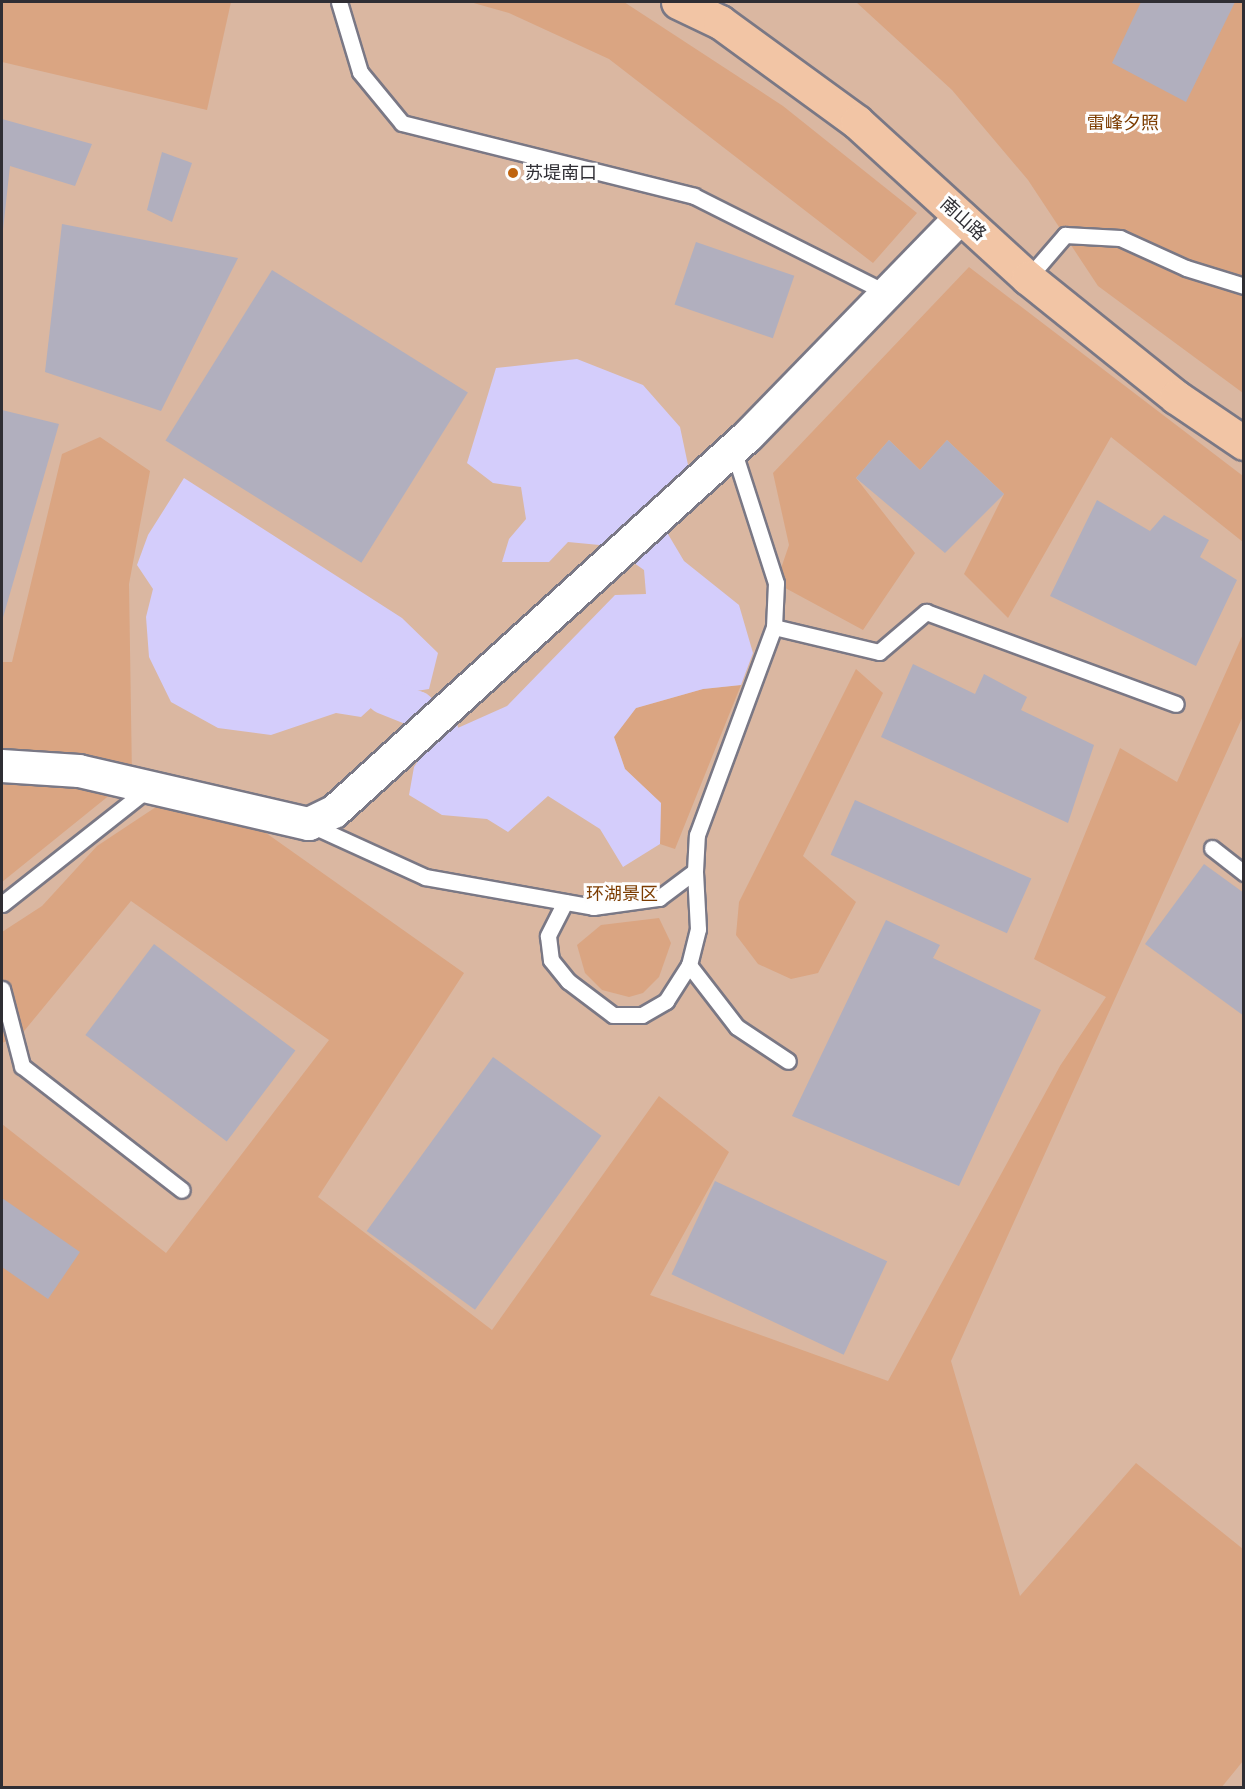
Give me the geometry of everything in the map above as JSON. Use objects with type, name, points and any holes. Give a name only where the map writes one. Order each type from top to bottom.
[{"type":"main road","name":"南山路","points":[[678,2],[720,22],[856,122],[1028,278],[1176,397],[1244,443]]},
{"type":"street","points":[[2,766],[79,771],[309,824],[334,812],[733,449],[961,217]]},
{"type":"lane","points":[[339,2],[360,72],[402,123],[694,196],[887,293]]},
{"type":"lane","points":[[1028,278],[1065,235],[1120,238],[1186,268],[1244,286]]},
{"type":"lane","points":[[565,902],[548,936],[551,960],[568,981],[613,1015],[642,1015],[666,1001],[689,965],[698,929],[695,871],[697,835],[774,627],[776,582],[733,449]]},
{"type":"lane","points":[[774,627],[879,652],[926,612],[1176,704]]},
{"type":"lane","points":[[2,904],[150,787]]},
{"type":"lane","points":[[309,824],[425,877],[593,908],[659,898],[695,871]]},
{"type":"lane","points":[[1212,848],[1244,873]]},
{"type":"lane","points":[[689,965],[737,1027],[788,1061]]},
{"type":"lane","points":[[2,990],[22,1065],[182,1190]]},
{"type":"green space","name":"环湖景区","points":[[2,2],[1243,2],[1243,1788],[2,1788]]},
{"type":"green space","points":[[2,2],[231,2],[207,110],[2,62]]},
{"type":"green space","points":[[470,2],[624,2],[783,106],[917,213],[873,263],[609,59],[509,13]]},
{"type":"green space","name":"雷峰夕照","points":[[856,2],[1243,2],[1243,393],[1098,286],[1028,180],[952,90]]},
{"type":"green space","points":[[969,267],[1243,476],[1243,542],[1111,437],[1008,618],[964,574],[1004,494],[947,440],[920,470],[889,440],[856,478],[915,553],[863,630],[776,583],[789,545],[773,473]]},
{"type":"green space","points":[[100,437],[150,471],[129,584],[132,777],[2,882],[2,662],[12,662],[62,454]]},
{"type":"green space","points":[[1243,634],[1243,716],[951,1361],[1020,1596],[1136,1463],[1243,1549],[1243,1761],[1221,1788],[2,1787],[2,1124],[166,1253],[329,1040],[131,901],[20,1036],[2,1043],[2,932],[42,906],[97,846],[165,801],[232,809],[464,973],[318,1197],[492,1330],[659,1096],[729,1152],[650,1295],[888,1381],[1060,1066],[1106,997],[1034,959],[1120,748],[1177,782]]},
{"type":"green space","points":[[856,669],[883,693],[803,856],[856,902],[818,973],[791,979],[758,964],[736,935],[739,902]]},
{"type":"green space","points":[[741,685],[675,849],[660,844],[661,803],[625,769],[614,737],[636,708],[703,689]]},
{"type":"green space","points":[[659,918],[671,943],[659,977],[643,993],[629,997],[602,990],[585,973],[577,945],[601,925]]},
{"type":"shaded area","points":[[577,359],[643,385],[680,427],[691,479],[656,514],[684,561],[739,605],[753,653],[741,685],[703,689],[636,708],[614,737],[625,769],[661,803],[660,844],[623,867],[600,829],[548,796],[508,832],[487,819],[442,815],[409,795],[414,767],[433,739],[507,706],[615,595],[646,594],[644,570],[610,546],[568,542],[549,562],[502,562],[509,539],[526,519],[521,487],[493,483],[467,463],[496,368]]},
{"type":"shaded area","points":[[184,478],[402,618],[438,653],[429,689],[384,696],[361,717],[336,713],[271,735],[218,728],[171,702],[149,657],[146,617],[153,589],[137,565],[148,535]]},
{"type":"building","points":[[1141,2],[1235,2],[1186,102],[1112,63]]},
{"type":"building","points":[[2,119],[92,144],[75,186],[10,166],[3,230]]},
{"type":"building","points":[[162,152],[192,163],[172,222],[147,210]]},
{"type":"building","points":[[62,224],[238,258],[161,411],[45,372]]},
{"type":"building","points":[[696,242],[794,276],[773,338],[675,304]]},
{"type":"building","points":[[272,270],[468,392],[361,563],[165,440]]},
{"type":"building","points":[[2,410],[59,424],[2,621]]},
{"type":"building","points":[[889,440],[920,470],[947,440],[1004,494],[945,553],[856,478]]},
{"type":"building","points":[[1097,500],[1150,531],[1164,515],[1209,540],[1200,557],[1237,580],[1196,666],[1050,596]]},
{"type":"building","points":[[913,664],[975,694],[984,674],[1027,697],[1021,710],[1094,745],[1068,823],[881,737]]},
{"type":"building","points":[[855,800],[1031,879],[1007,933],[831,855]]},
{"type":"building","points":[[1204,864],[1244,893],[1244,1016],[1145,944]]},
{"type":"building","points":[[886,920],[940,945],[933,958],[1041,1010],[959,1186],[792,1116]]},
{"type":"building","points":[[154,944],[295,1051],[227,1142],[85,1035]]},
{"type":"building","points":[[493,1057],[601,1136],[475,1310],[367,1231]]},
{"type":"building","points":[[715,1181],[887,1261],[844,1355],[671,1274]]},
{"type":"building","points":[[2,1198],[80,1252],[48,1299],[2,1267]]},
{"type":"waterway","points":[[384,696],[417,709],[441,732]]},
{"type":"place","name":"苏堤南口","points":[[513,173]]}]
